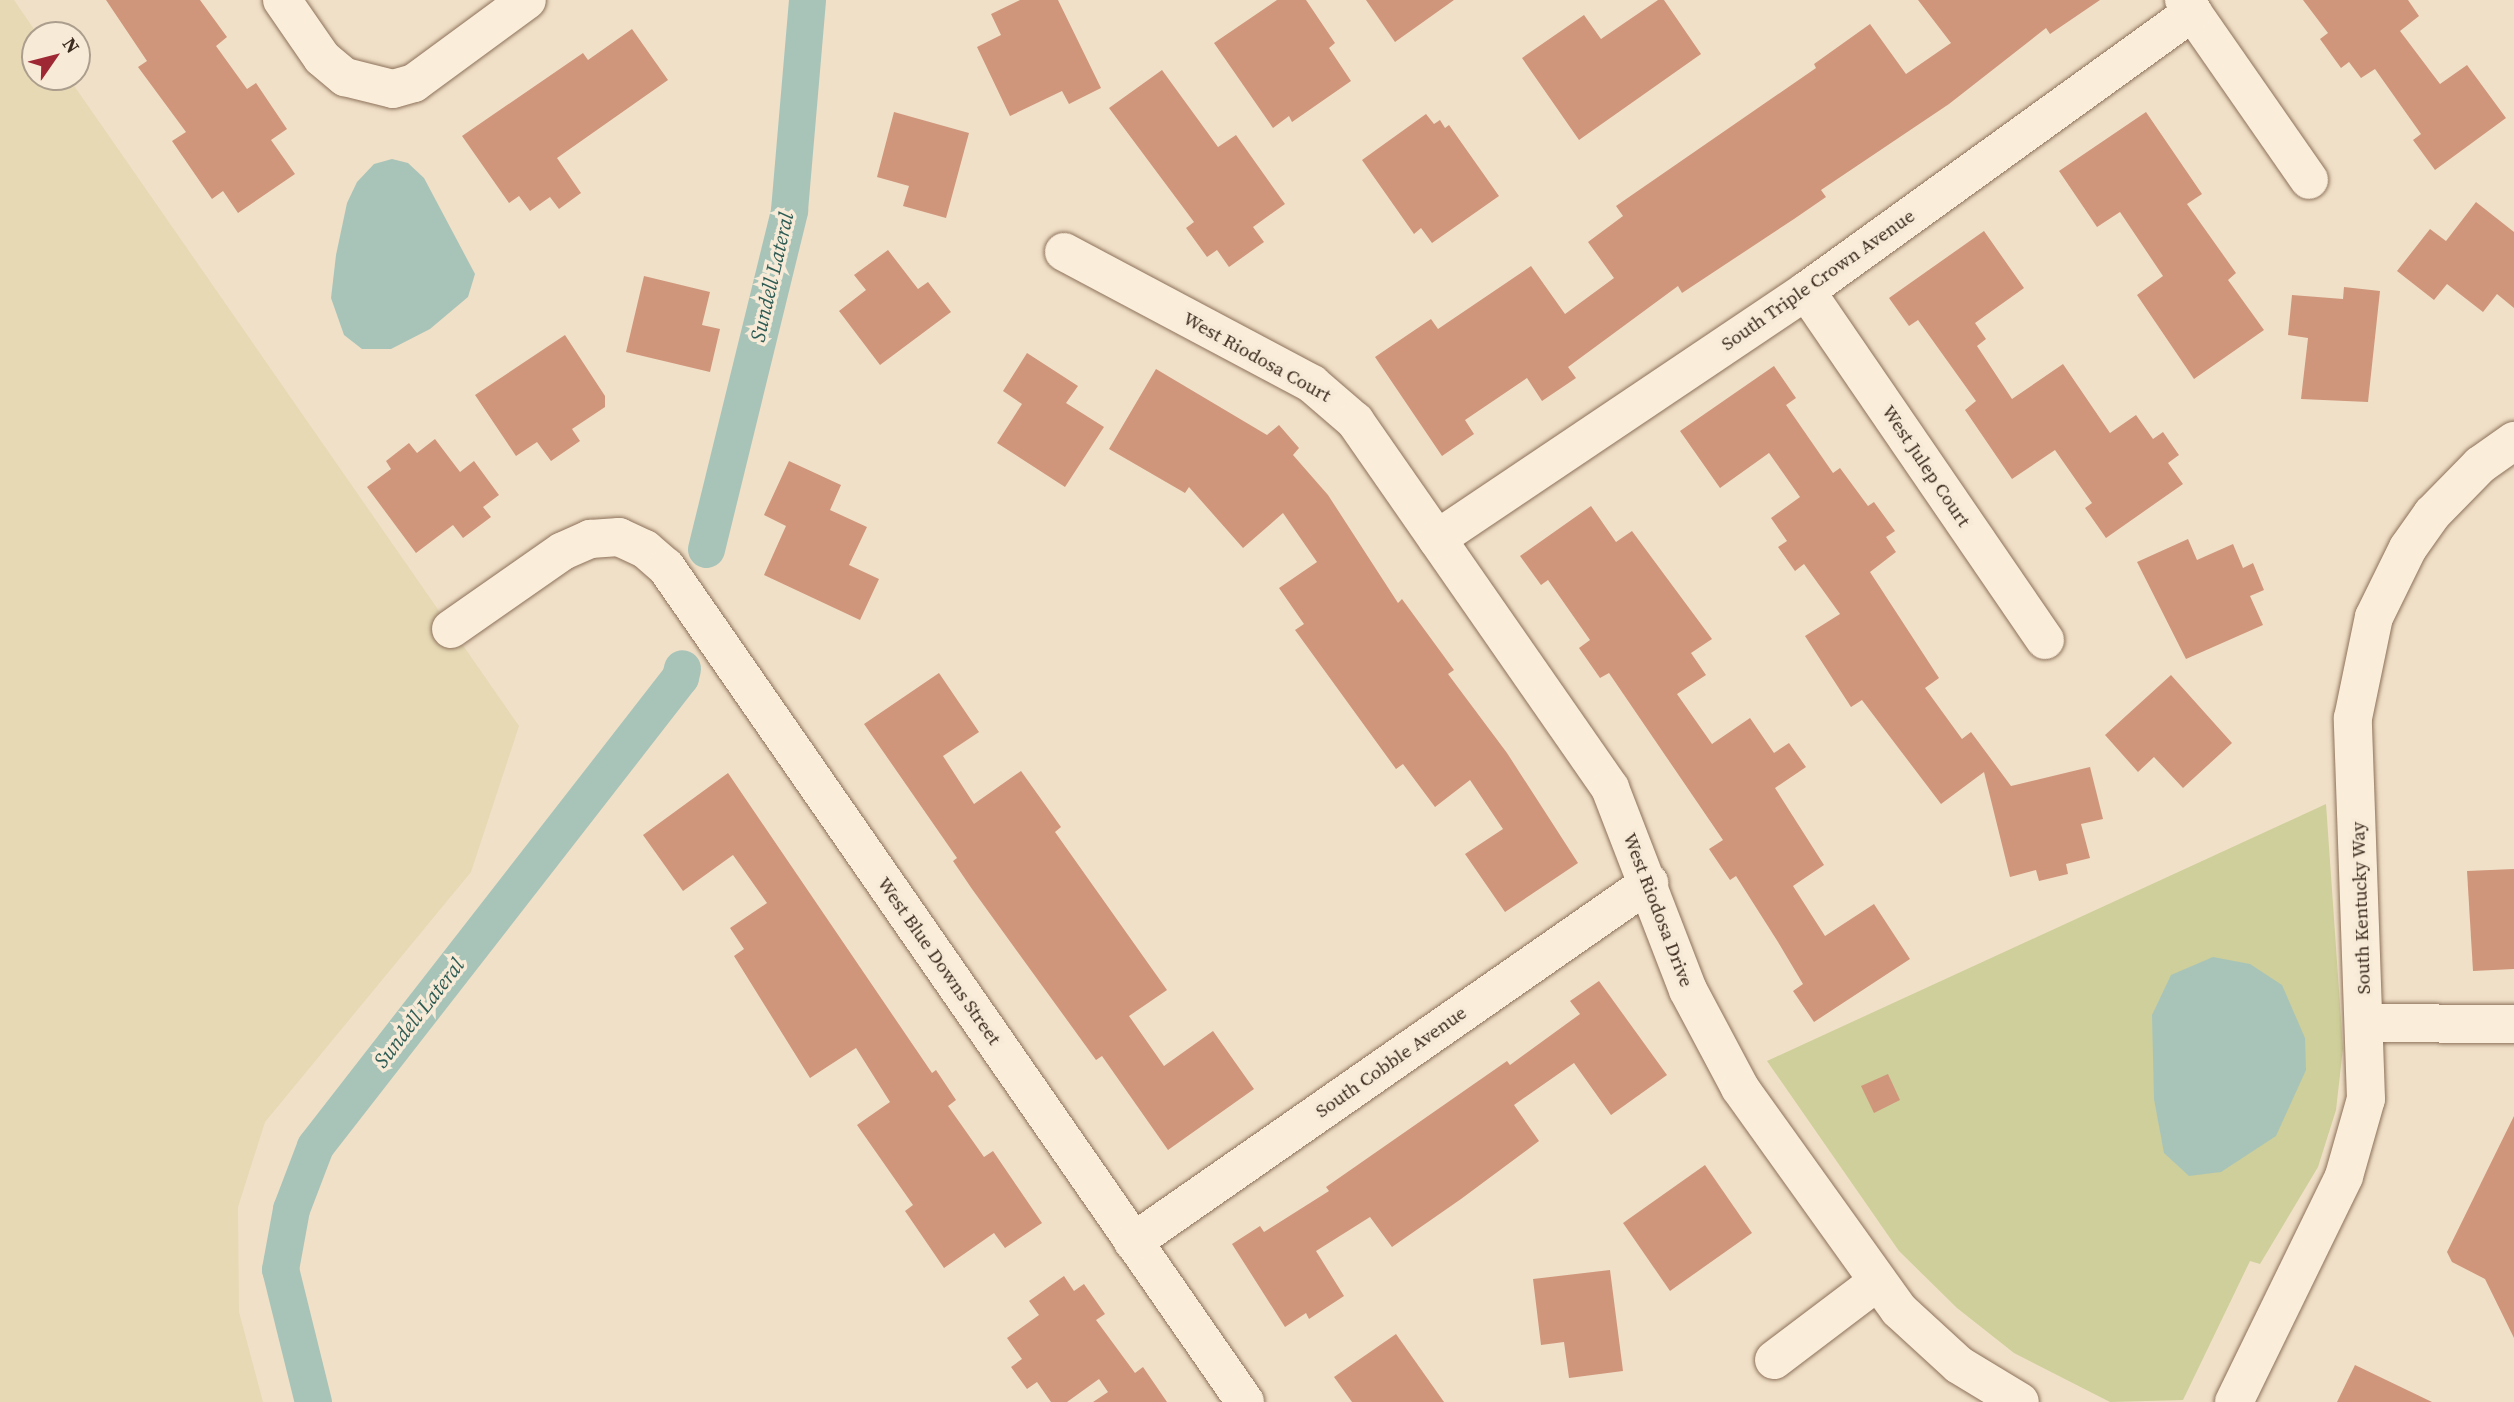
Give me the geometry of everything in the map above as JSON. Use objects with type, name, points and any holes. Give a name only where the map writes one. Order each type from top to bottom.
[{"type":"street","points":[[282,0],[322,58],[345,76],[370,86],[393,89],[414,83],[527,0]]},
{"type":"street","points":[[2189,6],[2309,180]]},
{"type":"street","name":"South Triple Crown Avenue","points":[[1437,539],[1806,291],[2189,6]]},
{"type":"street","name":"West Riodosa Court","points":[[1064,252],[1337,401],[1356,421],[1437,539]]},
{"type":"street","name":"West Julep Court","points":[[1806,291],[2045,640]]},
{"type":"street","name":"South Kentucky Way","points":[[2234,1402],[2358,1140],[2366,1099],[2353,718],[2374,617],[2408,548],[2432,514],[2480,465],[2514,441]]},
{"type":"street","name":"West Blue Downs Street","points":[[451,629],[563,551],[590,540],[619,537],[645,549],[666,567],[1245,1402]]},
{"type":"street","name":"West Riodosa Drive","points":[[1437,539],[1610,788],[1649,883],[1688,990],[1712,1041],[1740,1088],[1899,1310],[1959,1365],[2021,1402]]},
{"type":"street","name":"South Cobble Avenue","points":[[1133,1242],[1649,883]]},
{"type":"street","points":[[2365,1023],[2514,1024]]},
{"type":"street","points":[[1774,1360],[1877,1282]]},
{"type":"shaded area","points":[[0,0],[14,0],[28,21],[21,21],[21,91],[78,91],[519,726],[471,872],[265,1122],[238,1207],[239,1312],[263,1402],[0,1402]]},
{"type":"shaded area","points":[[392,159],[408,163],[424,178],[475,274],[468,297],[430,329],[391,349],[362,349],[344,335],[331,298],[336,255],[347,203],[357,182],[374,164]]},
{"type":"shaded area","points":[[2213,957],[2250,964],[2282,985],[2305,1038],[2306,1070],[2276,1136],[2221,1172],[2189,1176],[2164,1153],[2154,1099],[2152,1015],[2171,975]]},
{"type":"green space","points":[[2326,804],[2343,1048],[2336,1110],[2318,1167],[2260,1264],[2250,1261],[2183,1400],[2110,1402],[2014,1353],[1957,1308],[1899,1251],[1767,1061]]},
{"type":"building","points":[[106,0],[200,0],[227,37],[216,46],[247,89],[256,83],[287,129],[271,140],[295,174],[238,213],[223,191],[212,199],[172,141],[186,132],[138,67],[147,61]]},
{"type":"building","points":[[1020,0],[1058,0],[1101,88],[1069,104],[1062,91],[1010,116],[977,47],[1001,35],[991,14]]},
{"type":"building","points":[[1277,0],[1306,0],[1335,43],[1329,48],[1351,81],[1292,122],[1289,116],[1273,128],[1214,43]]},
{"type":"building","points":[[1366,0],[1454,0],[1395,42]]},
{"type":"building","points":[[1658,0],[1664,0],[1701,54],[1579,140],[1522,58],[1584,15],[1601,39]]},
{"type":"building","points":[[1918,0],[2100,0],[2050,34],[2046,28],[1949,104],[1821,190],[1826,197],[1794,219],[1682,293],[1678,286],[1568,367],[1576,378],[1542,401],[1527,378],[1465,420],[1474,434],[1442,456],[1375,357],[1431,319],[1438,329],[1531,266],[1565,314],[1614,278],[1588,242],[1623,216],[1616,206],[1816,68],[1814,64],[1870,24],[1906,74],[1951,43]]},
{"type":"building","points":[[2303,0],[2408,0],[2419,16],[2400,31],[2440,84],[2467,65],[2506,118],[2435,170],[2413,140],[2421,134],[2375,69],[2361,78],[2349,62],[2341,68],[2320,39],[2328,33]]},
{"type":"building","points":[[632,29],[668,80],[557,158],[581,193],[559,209],[550,197],[530,211],[519,196],[509,203],[462,136],[583,53],[588,60]]},
{"type":"building","points":[[1162,70],[1218,147],[1236,135],[1285,204],[1253,227],[1264,242],[1229,267],[1217,250],[1207,257],[1186,228],[1194,222],[1109,108]]},
{"type":"building","points":[[894,112],[969,133],[946,218],[903,206],[909,186],[877,177]]},
{"type":"building","points":[[2146,112],[2202,194],[2187,204],[2236,273],[2228,280],[2264,330],[2194,379],[2137,295],[2163,276],[2120,212],[2097,227],[2059,171]]},
{"type":"building","points":[[1426,114],[1434,124],[1440,120],[1445,128],[1449,125],[1499,196],[1432,243],[1421,228],[1414,234],[1362,160]]},
{"type":"building","points":[[2476,202],[2514,232],[2514,308],[2497,294],[2483,312],[2447,284],[2434,300],[2397,271],[2430,229],[2446,241]]},
{"type":"building","points":[[1984,231],[2024,288],[1975,323],[1986,339],[1977,346],[2012,399],[2063,364],[2110,433],[2136,415],[2153,439],[2163,432],[2179,455],[2168,463],[2183,484],[2106,538],[2085,508],[2092,503],[2055,450],[2012,479],[1965,410],[1976,401],[1918,320],[1909,326],[1889,298]]},
{"type":"building","points":[[888,250],[918,289],[928,282],[951,312],[880,365],[839,311],[866,290],[854,275]]},
{"type":"building","points":[[644,276],[710,292],[702,325],[720,329],[710,372],[626,352]]},
{"type":"building","points":[[2344,287],[2380,291],[2368,402],[2301,399],[2308,338],[2288,335],[2292,295],[2343,299]]},
{"type":"building","points":[[565,335],[605,396],[605,407],[572,429],[580,441],[551,461],[537,442],[516,456],[475,395]]},
{"type":"building","points":[[1027,353],[1078,386],[1066,403],[1104,427],[1065,487],[997,443],[1022,404],[1003,391]]},
{"type":"building","points":[[1774,366],[1796,398],[1786,405],[1833,473],[1840,468],[1868,506],[1874,502],[1895,531],[1886,537],[1896,552],[1870,572],[1939,678],[1925,688],[1962,739],[1971,732],[2011,786],[2090,767],[2103,819],[2081,824],[2090,858],[2066,864],[2068,874],[2039,881],[2036,870],[2010,877],[1984,772],[1941,804],[1862,700],[1851,707],[1805,636],[1840,614],[1804,564],[1795,571],[1778,547],[1787,541],[1771,518],[1800,497],[1769,453],[1720,488],[1680,431]]},
{"type":"building","points":[[1156,369],[1267,435],[1279,425],[1299,448],[1293,455],[1328,495],[1398,603],[1402,599],[1454,670],[1448,674],[1507,753],[1578,863],[1505,912],[1465,854],[1503,829],[1470,780],[1435,807],[1403,764],[1396,769],[1295,630],[1304,624],[1279,588],[1317,562],[1283,513],[1243,548],[1189,487],[1185,493],[1109,449]]},
{"type":"building","points":[[435,439],[460,472],[474,461],[499,495],[483,507],[491,517],[463,538],[453,525],[416,553],[367,487],[391,469],[386,461],[409,443],[417,453]]},
{"type":"building","points":[[789,461],[841,485],[830,510],[867,527],[849,565],[879,579],[860,620],[764,575],[786,526],[764,515]]},
{"type":"building","points":[[1591,506],[1616,542],[1632,531],[1712,639],[1691,653],[1706,675],[1677,694],[1712,744],[1750,718],[1774,753],[1789,743],[1806,767],[1775,788],[1824,865],[1793,886],[1825,936],[1874,904],[1910,959],[1814,1022],[1793,991],[1803,984],[1778,942],[1736,876],[1730,880],[1709,849],[1723,840],[1609,673],[1600,678],[1579,648],[1590,640],[1548,580],[1541,585],[1520,556]]},
{"type":"building","points":[[2188,539],[2197,560],[2233,544],[2243,568],[2253,563],[2264,590],[2250,596],[2263,625],[2186,659],[2137,562]]},
{"type":"building","points":[[939,673],[979,732],[943,756],[974,804],[1021,771],[1061,827],[1055,832],[1167,990],[1129,1016],[1164,1066],[1213,1031],[1254,1089],[1168,1150],[1102,1056],[1096,1060],[972,889],[953,861],[957,858],[864,724]]},
{"type":"building","points":[[2171,675],[2232,743],[2183,788],[2154,757],[2138,772],[2105,735]]},
{"type":"building","points":[[728,773],[932,1073],[936,1070],[956,1100],[948,1106],[984,1157],[993,1151],[1042,1223],[1005,1248],[994,1233],[944,1268],[905,1211],[913,1205],[857,1125],[890,1102],[856,1048],[810,1078],[734,956],[744,949],[730,928],[767,903],[733,855],[683,891],[643,835]]},
{"type":"building","points":[[2514,869],[2514,969],[2473,971],[2467,871]]},
{"type":"building","points":[[1599,981],[1667,1075],[1611,1115],[1574,1063],[1514,1105],[1539,1141],[1461,1199],[1392,1247],[1370,1217],[1316,1251],[1344,1296],[1309,1319],[1306,1313],[1285,1327],[1232,1244],[1260,1226],[1264,1232],[1329,1191],[1326,1187],[1507,1061],[1510,1065],[1580,1014],[1570,1001]]},
{"type":"building","points":[[1888,1074],[1900,1100],[1874,1113],[1861,1086]]},
{"type":"building","points":[[2514,1116],[2514,1338],[2485,1279],[2452,1262],[2447,1252]]},
{"type":"building","points":[[1705,1165],[1752,1233],[1670,1291],[1623,1223]]},
{"type":"building","points":[[1610,1270],[1623,1371],[1569,1378],[1564,1342],[1541,1345],[1533,1279]]},
{"type":"building","points":[[1064,1276],[1074,1291],[1084,1284],[1105,1314],[1096,1320],[1135,1373],[1143,1367],[1167,1402],[1093,1402],[1108,1392],[1099,1379],[1067,1402],[1051,1402],[1037,1382],[1027,1389],[1011,1367],[1022,1359],[1007,1338],[1039,1315],[1029,1301]]},
{"type":"building","points":[[1396,1334],[1444,1402],[1352,1402],[1334,1377]]},
{"type":"building","points":[[2355,1365],[2432,1402],[2337,1402]]},
{"type":"waterway","name":"Sundell Lateral","points":[[706,549],[789,210],[807,0]]},
{"type":"waterway","name":"Sundell Lateral","points":[[313,1402],[280,1269],[291,1209],[315,1146],[680,677],[682,668]]}]
